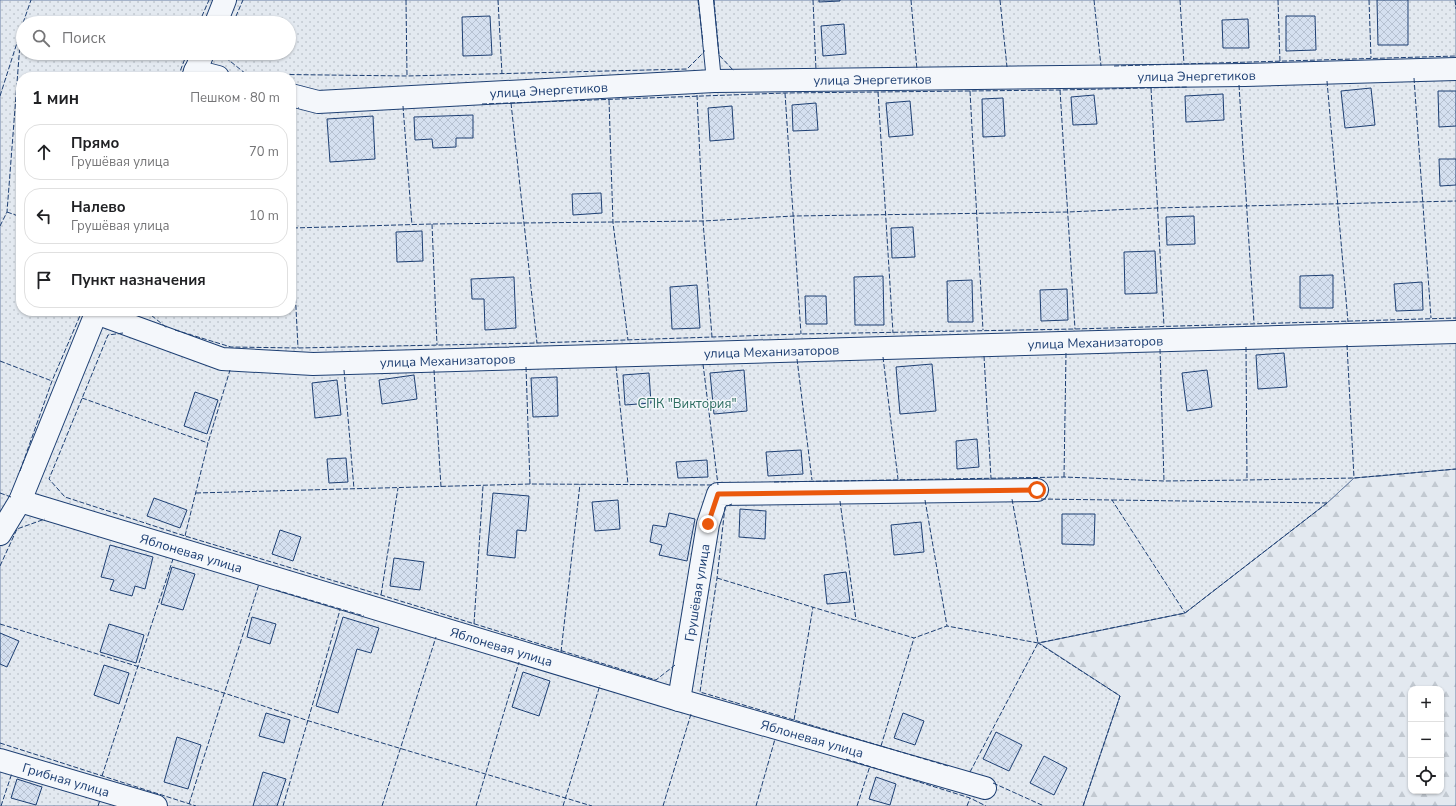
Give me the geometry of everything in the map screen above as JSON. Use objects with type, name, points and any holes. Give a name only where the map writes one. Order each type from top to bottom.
[{"type":"street","points":[[219,16],[225,0]]},
{"type":"street","points":[[197,67],[208,72]]},
{"type":"street","name":"улица Энергетиков","points":[[296,96],[318,102],[714,81],[1245,75],[1456,69]]},
{"type":"street","points":[[0,534],[20,501],[95,316]]},
{"type":"street","name":"улица Механизаторов","points":[[108,316],[222,359],[313,364],[1456,332]]},
{"type":"street","name":"Грушёвая улица","points":[[679,700],[708,524],[718,494],[1037,490]]},
{"type":"street","name":"Яблоневая улица","points":[[20,501],[679,700],[985,788]]},
{"type":"street","name":"Грибная улица","points":[[0,760],[156,806]]},
{"type":"lane","points":[[706,0],[714,81]]},
{"type":"green space","name":"СПК \"Виктория\"","points":[[0,0],[1456,0],[1456,469],[1354,478],[1327,503],[1185,613],[1039,643],[1120,696],[1083,806],[0,806]]},
{"type":"green space","points":[[1456,469],[1456,806],[1083,806],[1120,696],[1038,643],[1185,613],[1327,503],[1354,478]]},
{"type":"building","points":[[819,0],[840,0],[840,1],[819,2]]},
{"type":"building","points":[[1377,0],[1408,0],[1408,45],[1378,45]]},
{"type":"building","points":[[490,16],[492,55],[463,56],[462,17]]},
{"type":"building","points":[[1286,16],[1315,16],[1316,50],[1286,51]]},
{"type":"building","points":[[1248,19],[1249,48],[1223,48],[1222,20]]},
{"type":"building","points":[[844,24],[846,54],[823,56],[821,26]]},
{"type":"building","points":[[1371,88],[1375,125],[1345,128],[1341,91]]},
{"type":"building","points":[[1438,91],[1456,91],[1456,126],[1439,127]]},
{"type":"building","points":[[1223,94],[1224,120],[1186,122],[1185,96]]},
{"type":"building","points":[[1094,95],[1097,124],[1073,125],[1071,97]]},
{"type":"building","points":[[1003,98],[1005,136],[983,137],[982,99]]},
{"type":"building","points":[[910,101],[913,135],[889,137],[886,103]]},
{"type":"building","points":[[816,103],[818,130],[793,131],[792,105]]},
{"type":"building","points":[[732,106],[734,139],[710,141],[708,108]]},
{"type":"building","points":[[473,115],[473,138],[456,138],[456,147],[433,148],[432,139],[415,140],[414,117]]},
{"type":"building","points":[[373,116],[375,159],[330,162],[327,119]]},
{"type":"building","points":[[1439,159],[1456,159],[1456,185],[1440,186]]},
{"type":"building","points":[[601,193],[602,213],[573,215],[572,194]]},
{"type":"building","points":[[1194,216],[1195,244],[1167,245],[1166,217]]},
{"type":"building","points":[[913,227],[915,257],[892,258],[891,228]]},
{"type":"building","points":[[422,231],[423,261],[397,262],[396,232]]},
{"type":"building","points":[[1155,251],[1157,293],[1125,294],[1124,252]]},
{"type":"building","points":[[1333,275],[1333,308],[1300,308],[1300,276]]},
{"type":"building","points":[[883,276],[884,325],[855,325],[854,277]]},
{"type":"building","points":[[514,277],[516,328],[485,330],[484,299],[472,299],[471,279]]},
{"type":"building","points":[[972,280],[973,322],[948,322],[947,281]]},
{"type":"building","points":[[1422,282],[1423,310],[1396,311],[1394,284]]},
{"type":"building","points":[[697,285],[700,328],[672,329],[670,287]]},
{"type":"building","points":[[1067,289],[1068,320],[1041,321],[1040,290]]},
{"type":"building","points":[[805,296],[826,296],[827,324],[806,324]]},
{"type":"building","points":[[1284,353],[1287,387],[1258,389],[1256,355]]},
{"type":"building","points":[[932,364],[936,411],[900,414],[896,367]]},
{"type":"building","points":[[744,370],[747,411],[714,414],[710,373]]},
{"type":"building","points":[[1207,370],[1212,407],[1187,411],[1182,373]]},
{"type":"building","points":[[649,373],[651,403],[625,405],[623,375]]},
{"type":"building","points":[[414,375],[417,399],[382,404],[379,380]]},
{"type":"building","points":[[557,377],[558,416],[533,417],[531,378]]},
{"type":"building","points":[[337,380],[341,415],[315,418],[312,383]]},
{"type":"building","points":[[195,392],[218,400],[207,434],[184,426]]},
{"type":"building","points":[[977,439],[979,467],[957,469],[956,441]]},
{"type":"building","points":[[801,450],[803,474],[768,476],[766,452]]},
{"type":"building","points":[[346,458],[348,482],[329,483],[327,459]]},
{"type":"building","points":[[707,460],[708,477],[678,478],[676,462]]},
{"type":"building","points":[[493,493],[529,496],[526,531],[517,530],[515,558],[487,555]]},
{"type":"building","points":[[154,498],[187,510],[180,528],[147,516]]},
{"type":"building","points":[[618,500],[620,529],[595,531],[592,502]]},
{"type":"building","points":[[740,509],[766,511],[765,539],[739,537]]},
{"type":"building","points":[[669,513],[695,519],[687,561],[659,555],[662,545],[650,542],[653,525],[666,527]]},
{"type":"building","points":[[1062,514],[1095,514],[1094,545],[1062,544]]},
{"type":"building","points":[[921,522],[924,552],[894,555],[891,525]]},
{"type":"building","points":[[280,530],[301,537],[293,561],[272,554]]},
{"type":"building","points":[[110,545],[153,557],[145,589],[135,586],[132,596],[110,590],[114,580],[101,577]]},
{"type":"building","points":[[394,558],[424,562],[420,590],[390,586]]},
{"type":"building","points":[[172,567],[195,574],[183,610],[161,604]]},
{"type":"building","points":[[846,572],[850,602],[827,604],[824,575]]},
{"type":"building","points":[[252,617],[276,624],[270,644],[247,637]]},
{"type":"building","points":[[343,617],[379,628],[371,653],[357,649],[338,713],[316,706]]},
{"type":"building","points":[[109,624],[144,635],[136,663],[100,652]]},
{"type":"building","points":[[0,633],[19,641],[7,667],[0,664]]},
{"type":"building","points":[[104,665],[129,673],[119,704],[94,695]]},
{"type":"building","points":[[523,672],[550,681],[539,716],[512,707]]},
{"type":"building","points":[[266,713],[290,720],[284,743],[259,736]]},
{"type":"building","points":[[903,713],[924,721],[915,745],[894,738]]},
{"type":"building","points":[[996,732],[1022,745],[1009,771],[983,759]]},
{"type":"building","points":[[177,737],[201,745],[188,789],[164,782]]},
{"type":"building","points":[[1044,756],[1067,768],[1054,795],[1030,783]]},
{"type":"building","points":[[263,772],[286,779],[277,806],[253,806]]},
{"type":"building","points":[[876,777],[896,784],[890,805],[869,799]]},
{"type":"building","points":[[17,779],[42,787],[36,805],[11,798]]},
{"type":"fence","points":[[25,16],[31,0]]},
{"type":"fence","points":[[202,16],[209,0]]},
{"type":"fence","points":[[236,16],[243,0]]},
{"type":"fence","points":[[406,0],[407,76]]},
{"type":"fence","points":[[498,0],[502,74]]},
{"type":"fence","points":[[698,0],[703,42]]},
{"type":"fence","points":[[714,0],[719,55],[734,71]]},
{"type":"fence","points":[[813,0],[816,70]]},
{"type":"fence","points":[[911,0],[917,70]]},
{"type":"fence","points":[[1000,0],[1007,67]]},
{"type":"fence","points":[[1094,0],[1101,66]]},
{"type":"fence","points":[[1180,0],[1184,64]]},
{"type":"fence","points":[[1278,0],[1280,62]]},
{"type":"fence","points":[[1369,0],[1371,58]]},
{"type":"fence","points":[[1455,0],[1456,9]]},
{"type":"fence","points":[[0,96],[16,46]]},
{"type":"fence","points":[[296,75],[407,76],[687,69],[704,52],[704,50]]},
{"type":"fence","points":[[1114,66],[1456,56]]},
{"type":"fence","points":[[18,72],[19,60]]},
{"type":"fence","points":[[180,72],[184,60]]},
{"type":"fence","points":[[229,60],[244,72]]},
{"type":"fence","points":[[1414,78],[1431,318]]},
{"type":"fence","points":[[1327,81],[1348,322]]},
{"type":"fence","points":[[1239,85],[1254,323]]},
{"type":"fence","points":[[482,104],[785,93],[1188,87]]},
{"type":"fence","points":[[1151,88],[1164,326]]},
{"type":"fence","points":[[1060,90],[1075,329]]},
{"type":"fence","points":[[970,91],[983,330]]},
{"type":"fence","points":[[878,92],[893,333]]},
{"type":"fence","points":[[785,93],[801,334]]},
{"type":"fence","points":[[697,95],[703,221],[712,337]]},
{"type":"fence","points":[[0,226],[7,212],[16,96]]},
{"type":"fence","points":[[609,100],[613,223],[628,340]]},
{"type":"fence","points":[[511,103],[537,343]]},
{"type":"fence","points":[[403,106],[412,225]]},
{"type":"fence","points":[[296,228],[432,224],[703,221],[794,216],[1068,212],[1157,208],[1456,201]]},
{"type":"fence","points":[[7,212],[16,215]]},
{"type":"fence","points":[[432,224],[437,345]]},
{"type":"fence","points":[[296,308],[298,348]]},
{"type":"fence","points":[[20,471],[52,381],[80,316]]},
{"type":"fence","points":[[152,316],[167,328]]},
{"type":"fence","points":[[175,330],[231,347],[298,348],[1456,318]]},
{"type":"fence","points":[[123,333],[108,335],[49,479],[65,497],[185,536],[656,680],[675,665]]},
{"type":"fence","points":[[1347,345],[1354,478]]},
{"type":"fence","points":[[1246,347],[1247,480]]},
{"type":"fence","points":[[1160,349],[1164,481]]},
{"type":"fence","points":[[1064,477],[1066,353]]},
{"type":"fence","points":[[984,356],[991,478]]},
{"type":"fence","points":[[883,357],[898,479]]},
{"type":"fence","points":[[797,359],[812,480]]},
{"type":"fence","points":[[0,361],[52,381]]},
{"type":"fence","points":[[703,364],[718,485]]},
{"type":"fence","points":[[616,366],[628,484]]},
{"type":"fence","points":[[526,367],[530,484]]},
{"type":"fence","points":[[185,536],[208,443],[230,370]]},
{"type":"fence","points":[[344,370],[354,489]]},
{"type":"fence","points":[[434,370],[441,487]]},
{"type":"fence","points":[[82,398],[208,443]]},
{"type":"fence","points":[[774,482],[1064,477],[1164,481],[1354,478],[1456,469]]},
{"type":"fence","points":[[196,493],[530,484],[714,485]]},
{"type":"fence","points":[[561,652],[580,484]]},
{"type":"fence","points":[[474,624],[483,486]]},
{"type":"fence","points":[[381,595],[398,488]]},
{"type":"fence","points":[[0,493],[11,497]]},
{"type":"fence","points":[[970,772],[1038,643],[1012,499]]},
{"type":"fence","points":[[1041,499],[1112,500],[1185,613]]},
{"type":"fence","points":[[925,500],[947,626]]},
{"type":"fence","points":[[1112,500],[1327,503]]},
{"type":"fence","points":[[840,501],[856,620]]},
{"type":"fence","points":[[1083,806],[1120,696],[1038,643],[1185,613],[1327,503]]},
{"type":"fence","points":[[732,504],[725,507],[717,578],[700,692],[948,766]]},
{"type":"fence","points":[[0,566],[17,529],[45,519]]},
{"type":"fence","points":[[102,776],[173,559]]},
{"type":"fence","points":[[717,578],[914,638],[947,626],[1038,643]]},
{"type":"fence","points":[[189,804],[259,584]]},
{"type":"fence","points":[[276,590],[364,616]]},
{"type":"fence","points":[[794,720],[813,607]]},
{"type":"fence","points":[[283,806],[340,610]]},
{"type":"fence","points":[[0,624],[224,693],[309,721],[592,806]]},
{"type":"fence","points":[[382,806],[436,637]]},
{"type":"fence","points":[[881,746],[914,638]]},
{"type":"fence","points":[[476,806],[519,662]]},
{"type":"fence","points":[[563,806],[600,685]]},
{"type":"fence","points":[[663,806],[691,714]]},
{"type":"fence","points":[[756,806],[775,739]]},
{"type":"fence","points":[[0,743],[196,806]]},
{"type":"fence","points":[[846,759],[970,798],[986,806]]},
{"type":"fence","points":[[857,806],[870,766]]},
{"type":"fence","points":[[1,806],[12,773]]},
{"type":"fence","points":[[993,783],[1044,806]]},
{"type":"fence","points":[[967,806],[970,798]]},
{"type":"fence","points":[[98,806],[100,800]]},
{"type":"route","points":[[708,524],[718,494],[1037,490]]}]
